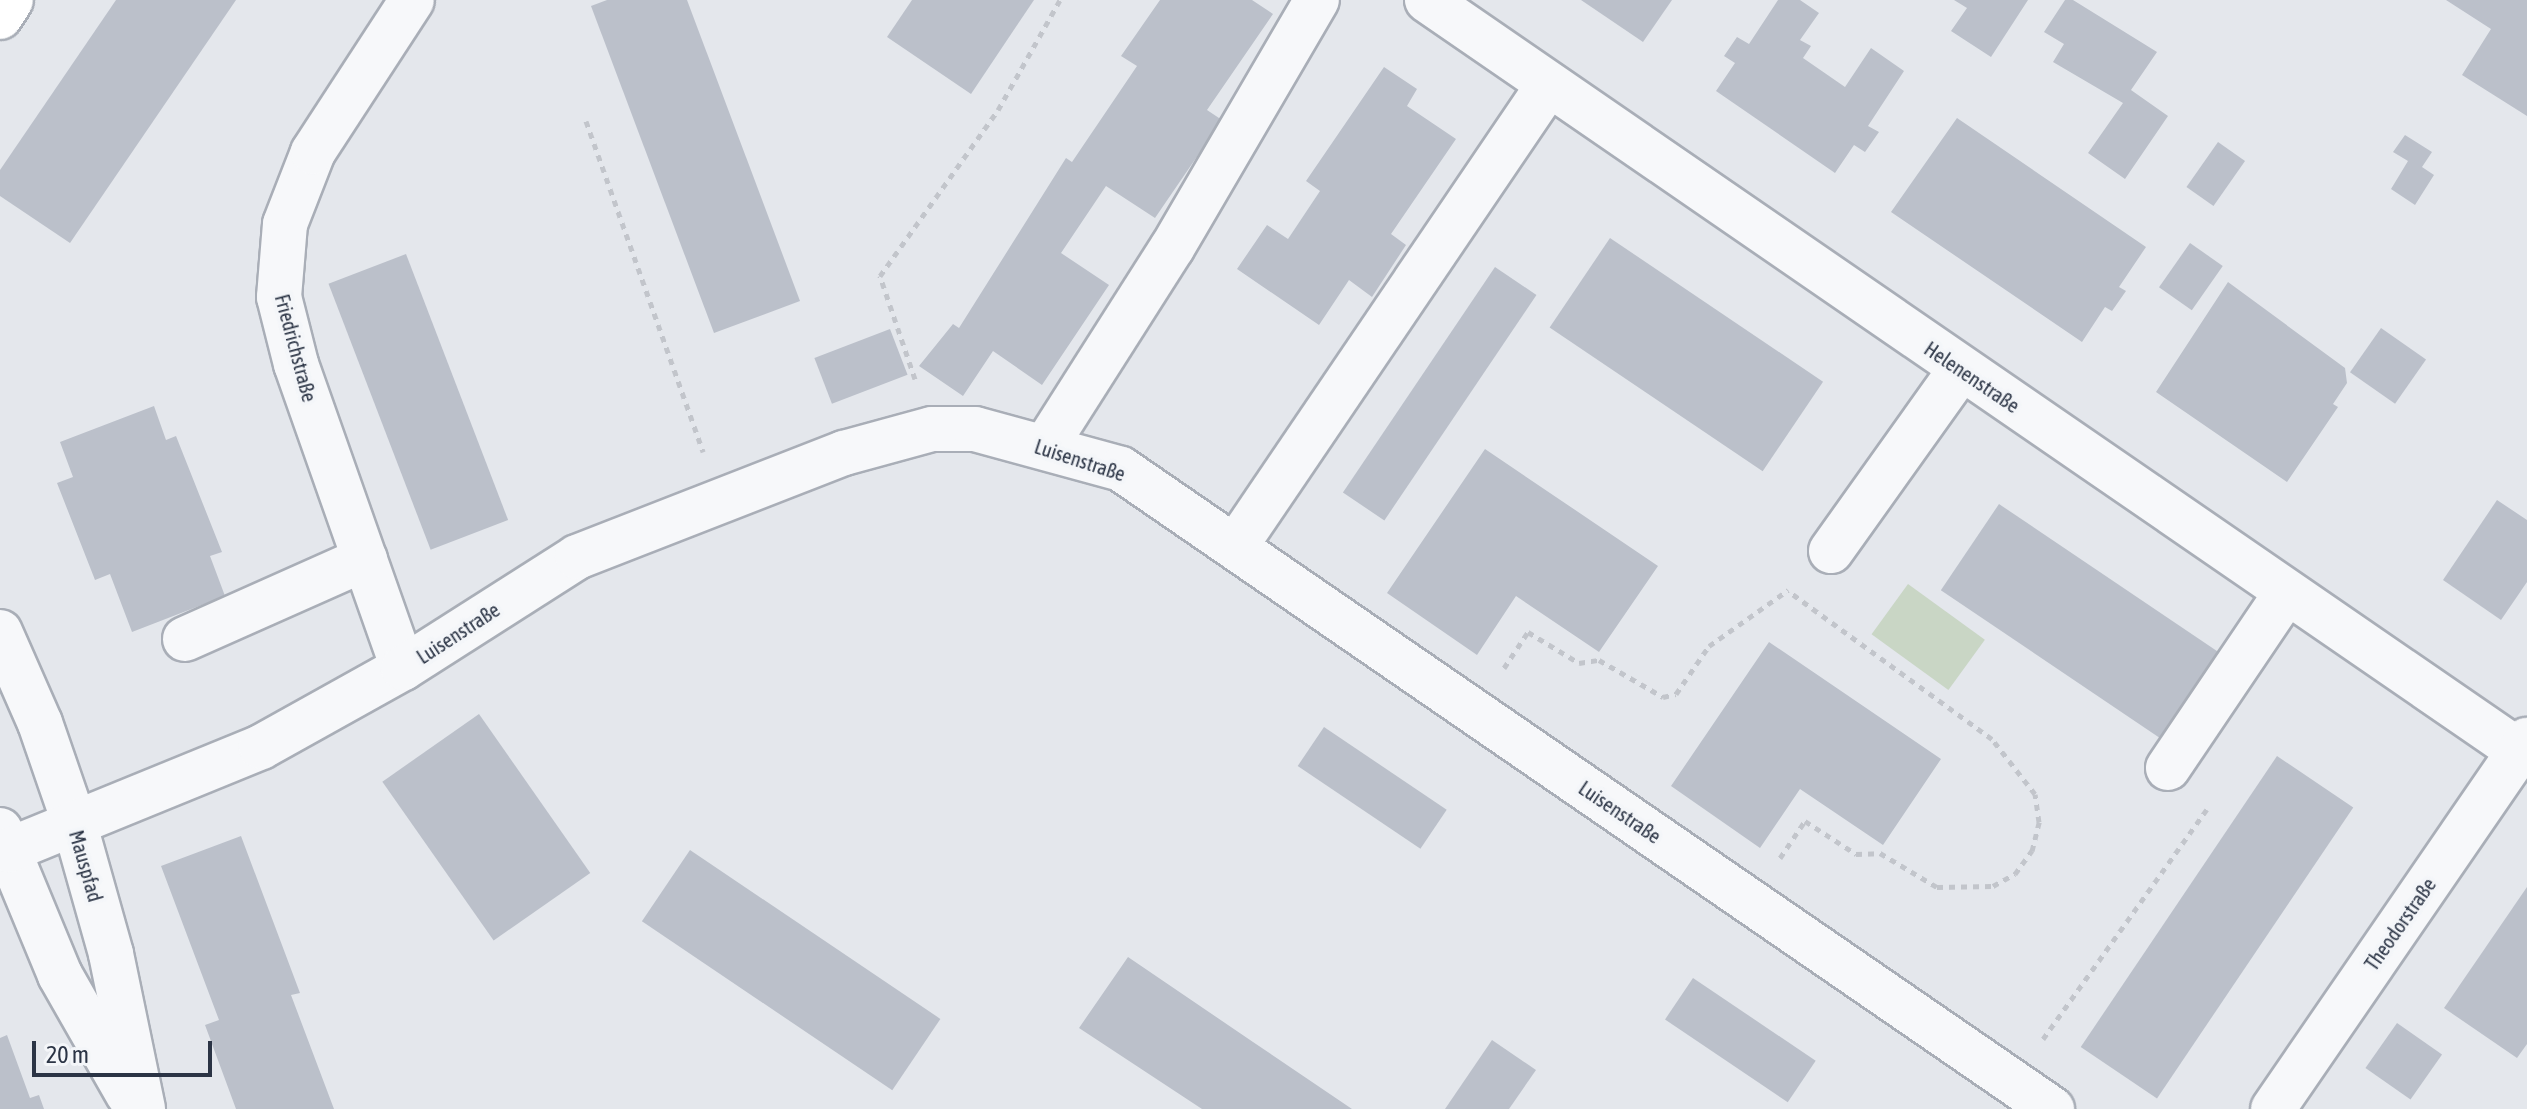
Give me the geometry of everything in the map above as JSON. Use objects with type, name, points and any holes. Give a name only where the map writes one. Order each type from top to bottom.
[{"type":"main road","points":[[0,17],[11,0]]},
{"type":"street","name":"Friedrichstraße","points":[[403,668],[296,364],[279,297],[285,224],[313,152],[412,0]]},
{"type":"street","points":[[1045,447],[1172,248],[1317,0]]},
{"type":"street","name":"Helenenstraße","points":[[1427,0],[2286,593],[2523,746]]},
{"type":"street","points":[[1235,547],[1549,84]]},
{"type":"street","points":[[1831,551],[1961,369]]},
{"type":"street","name":"Luisenstraße","points":[[4,840],[74,822],[261,747],[403,668],[577,557],[844,453],[932,429],[975,429],[1121,469],[2052,1109]]},
{"type":"street","points":[[185,639],[365,559]]},
{"type":"street","points":[[2168,768],[2286,593]]},
{"type":"street","name":"Mauspfad","points":[[0,632],[40,723],[74,822],[111,954],[143,1109]]},
{"type":"street","name":"Theodorstraße","points":[[2273,1109],[2523,746]]},
{"type":"street","points":[[4,840],[60,975],[136,1109]]},
{"type":"path","points":[[932,429],[880,276],[998,110],[1060,0]]},
{"type":"path","points":[[586,121],[721,501]]},
{"type":"path","points":[[1474,711],[1528,632],[1579,663],[1599,660],[1663,697],[1676,694],[1709,646],[1788,591],[1808,553],[1831,551]]},
{"type":"path","points":[[1750,901],[1805,821],[1856,854],[1880,853],[1937,887],[1964,889],[1993,886],[2015,874],[2032,851],[2039,822],[2035,794],[1992,739],[1788,591]]},
{"type":"path","points":[[2012,1082],[2213,799],[2168,768]]},
{"type":"green space","points":[[1908,584],[1985,640],[1948,690],[1872,634]]},
{"type":"building","points":[[116,0],[236,0],[70,243],[0,196],[0,170]]},
{"type":"building","points":[[607,0],[687,0],[800,301],[714,333],[591,6]]},
{"type":"building","points":[[912,0],[1034,0],[971,94],[887,37]]},
{"type":"building","points":[[1160,0],[1252,0],[1273,14],[1207,110],[1222,120],[1155,218],[1106,186],[1061,253],[1109,285],[1042,385],[993,351],[963,396],[919,366],[953,324],[959,328],[1066,158],[1072,162],[1137,66],[1121,56]]},
{"type":"building","points":[[1581,0],[1672,0],[1643,42]]},
{"type":"building","points":[[1778,0],[1800,0],[1819,13],[1800,40],[1811,46],[1803,58],[1845,87],[1871,48],[1904,71],[1868,126],[1879,132],[1865,152],[1854,145],[1835,173],[1716,91],[1735,63],[1724,56],[1737,37],[1749,44]]},
{"type":"building","points":[[1954,0],[2028,0],[1991,57],[1951,31],[1967,8]]},
{"type":"building","points":[[2065,0],[2073,0],[2157,52],[2131,90],[2168,116],[2125,179],[2088,153],[2123,103],[2053,62],[2064,44],[2044,32]]},
{"type":"building","points":[[2446,0],[2527,0],[2527,116],[2462,75],[2491,29]]},
{"type":"building","points":[[1384,67],[1417,89],[1407,106],[1456,139],[1391,234],[1406,245],[1372,297],[1349,280],[1319,325],[1237,269],[1267,225],[1288,239],[1320,191],[1306,181]]},
{"type":"building","points":[[1957,118],[2146,247],[2119,287],[2126,291],[2112,311],[2105,307],[2082,342],[1891,212]]},
{"type":"building","points":[[2405,135],[2432,152],[2422,167],[2434,175],[2415,205],[2391,189],[2408,161],[2393,152]]},
{"type":"building","points":[[2218,142],[2245,161],[2213,206],[2186,187]]},
{"type":"building","points":[[1610,238],[1823,382],[1763,471],[1550,328]]},
{"type":"building","points":[[2190,243],[2223,266],[2192,310],[2159,287]]},
{"type":"building","points":[[406,254],[508,520],[431,550],[329,284]]},
{"type":"building","points":[[1495,267],[1536,295],[1384,520],[1343,492]]},
{"type":"building","points":[[2228,282],[2345,368],[2347,383],[2333,404],[2338,407],[2287,482],[2156,392]]},
{"type":"building","points":[[2381,328],[2426,360],[2395,404],[2350,372]]},
{"type":"building","points":[[890,329],[908,375],[832,404],[814,358]]},
{"type":"building","points":[[154,406],[166,440],[176,436],[222,552],[210,556],[225,596],[132,632],[110,574],[95,580],[57,483],[73,477],[60,442]]},
{"type":"building","points":[[1485,449],[1658,566],[1599,652],[1516,596],[1477,655],[1387,593]]},
{"type":"building","points":[[2497,500],[2527,520],[2527,582],[2501,620],[2443,580]]},
{"type":"building","points":[[1999,504],[2223,655],[2165,741],[1941,590]]},
{"type":"building","points":[[1769,642],[1941,759],[1883,845],[1800,789],[1760,848],[1671,786]]},
{"type":"building","points":[[479,714],[590,873],[494,941],[382,782]]},
{"type":"building","points":[[1324,727],[1447,810],[1420,849],[1298,766]]},
{"type":"building","points":[[2277,756],[2353,807],[2157,1098],[2081,1047]]},
{"type":"building","points":[[241,836],[300,993],[291,995],[334,1109],[236,1109],[205,1025],[219,1020],[161,866]]},
{"type":"building","points":[[690,850],[940,1019],[892,1090],[642,921]]},
{"type":"building","points":[[2527,887],[2527,1044],[2517,1058],[2444,1008]]},
{"type":"building","points":[[1128,957],[1352,1109],[1202,1109],[1079,1028]]},
{"type":"building","points":[[1693,978],[1816,1061],[1788,1102],[1665,1019]]},
{"type":"building","points":[[2397,1023],[2442,1055],[2411,1100],[2365,1068]]},
{"type":"building","points":[[7,1035],[30,1098],[39,1095],[44,1109],[0,1109],[0,1038]]},
{"type":"building","points":[[1492,1040],[1536,1070],[1509,1109],[1445,1109]]}]
